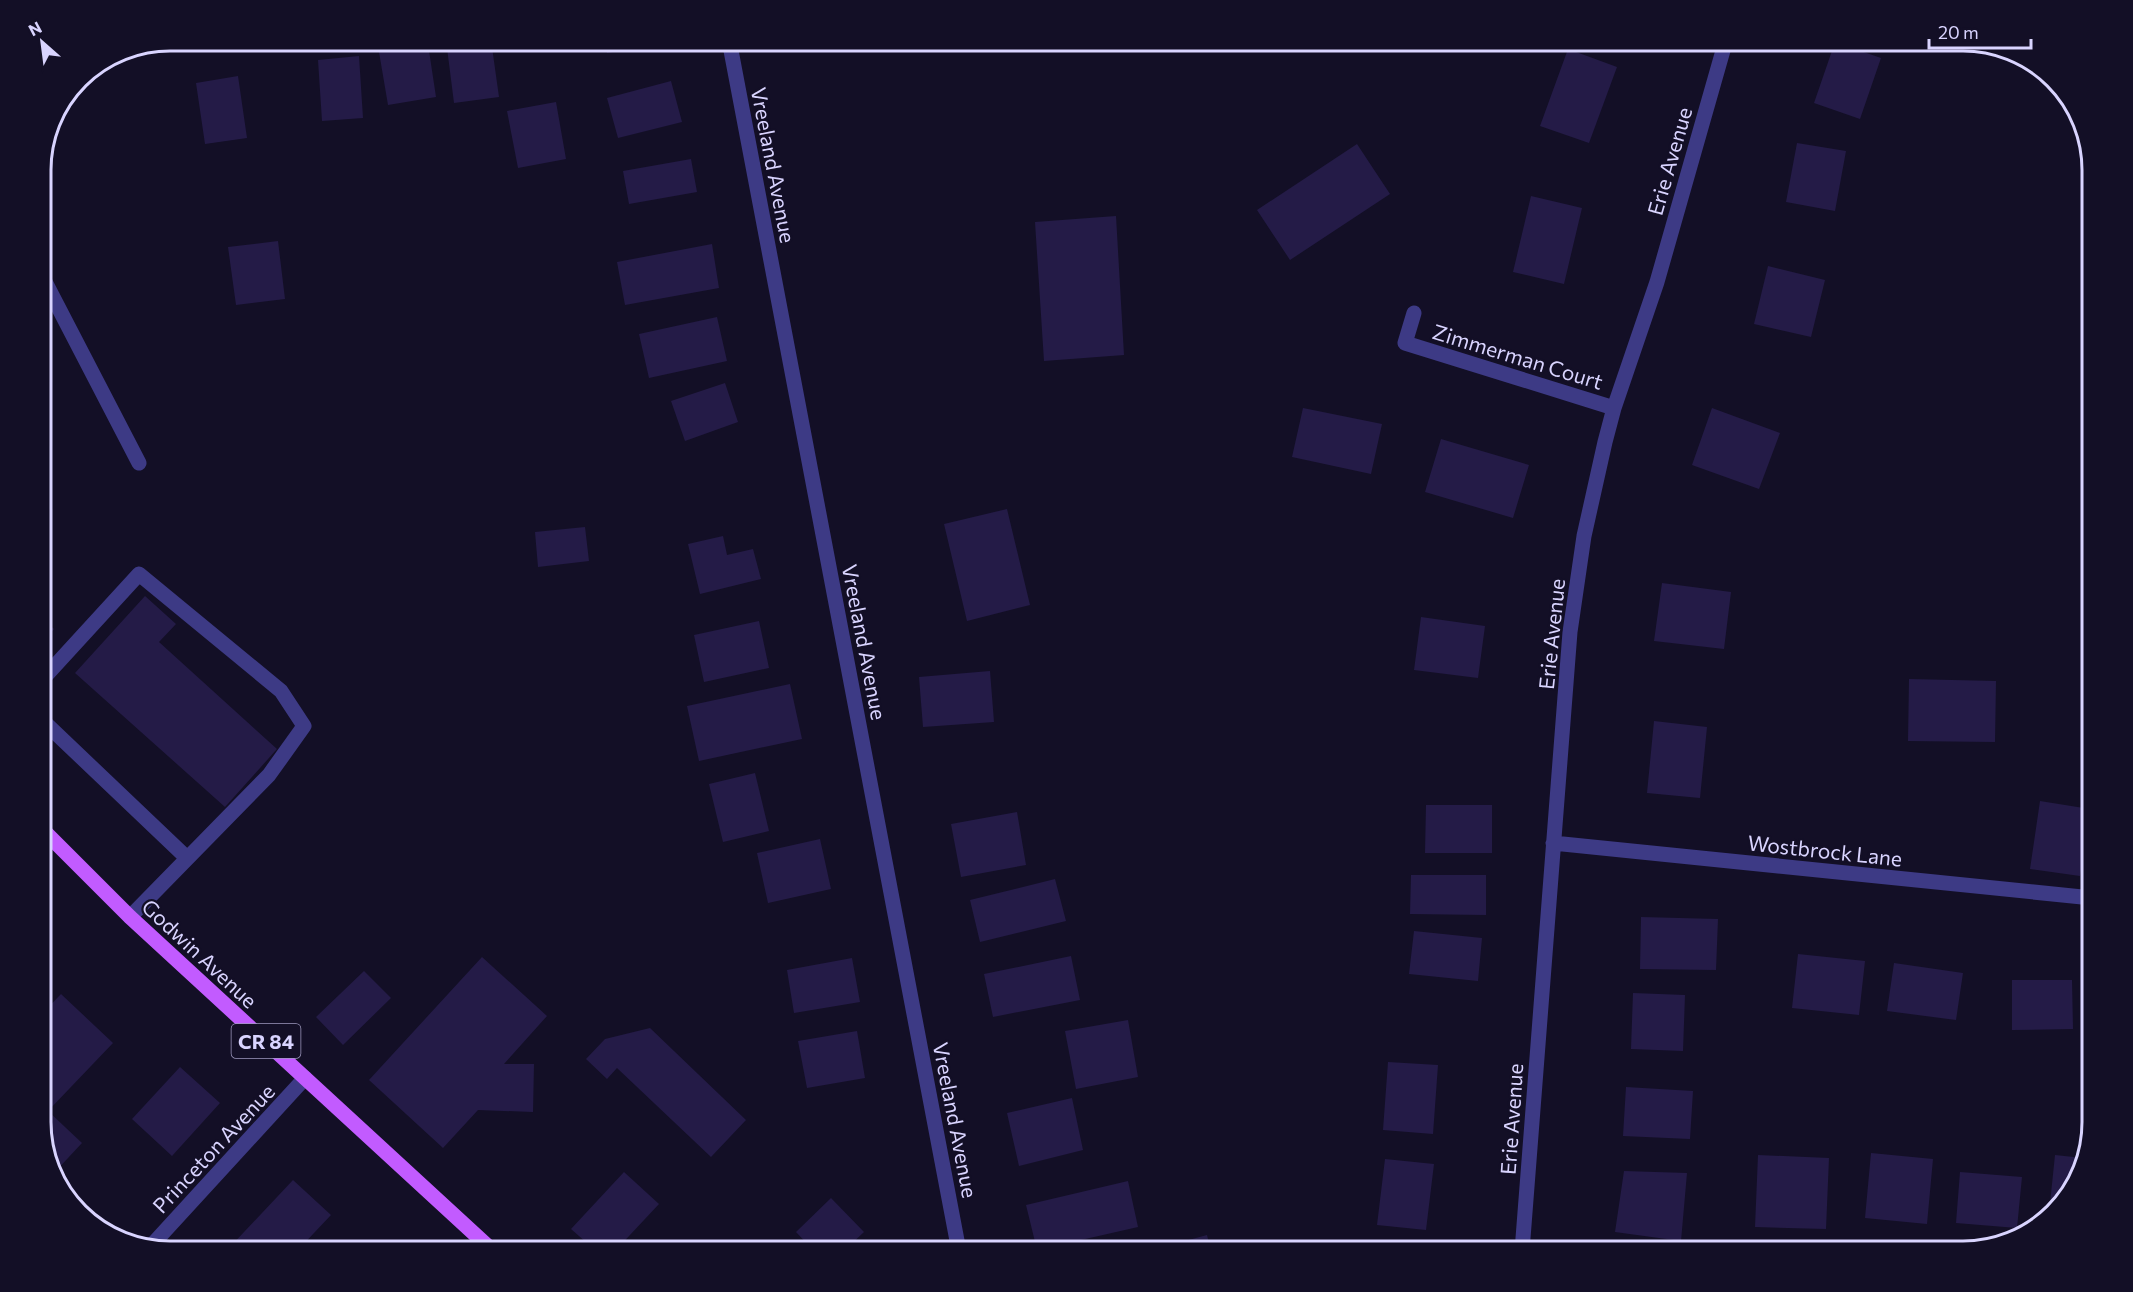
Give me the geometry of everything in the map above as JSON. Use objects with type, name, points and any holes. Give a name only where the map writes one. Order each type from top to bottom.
[{"type":"main road","name":"Godwin Avenue","points":[[51,838],[130,917],[482,1241]]},
{"type":"street","name":"Vreeland Avenue","points":[[731,51],[957,1241]]},
{"type":"street","name":"Erie Avenue","points":[[1523,1241],[1570,632],[1584,536],[1614,408],[1657,282],[1723,51]]},
{"type":"street","points":[[51,293],[139,463]]},
{"type":"street","name":"Zimmerman Court","points":[[1414,313],[1405,343],[1614,408]]},
{"type":"street","points":[[51,670],[140,574],[281,691],[304,726],[270,775],[130,917]]},
{"type":"street","points":[[51,729],[187,858]]},
{"type":"street","name":"Wostbrock Lane","points":[[1553,843],[2082,897]]},
{"type":"street","name":"Princeton Avenue","points":[[156,1240],[306,1078]]},
{"type":"building","points":[[429,51],[436,97],[388,105],[379,52]]},
{"type":"building","points":[[447,51],[493,51],[499,97],[454,103]]},
{"type":"building","points":[[1567,51],[1573,51],[1617,67],[1589,143],[1540,126]]},
{"type":"building","points":[[1832,51],[1861,51],[1881,58],[1860,119],[1814,103]]},
{"type":"building","points":[[359,56],[363,118],[322,121],[318,60]]},
{"type":"building","points":[[238,76],[247,138],[205,144],[196,83]]},
{"type":"building","points":[[671,81],[682,122],[618,138],[607,98]]},
{"type":"building","points":[[556,102],[566,159],[518,168],[507,111]]},
{"type":"building","points":[[1797,143],[1846,151],[1835,211],[1786,202]]},
{"type":"building","points":[[1357,144],[1390,194],[1290,260],[1257,210]]},
{"type":"building","points":[[691,159],[697,192],[629,204],[623,171]]},
{"type":"building","points":[[1531,196],[1582,208],[1564,284],[1513,272]]},
{"type":"building","points":[[1116,216],[1124,355],[1044,361],[1035,222]]},
{"type":"building","points":[[278,241],[285,299],[236,305],[228,247]]},
{"type":"building","points":[[712,244],[719,288],[625,305],[617,262]]},
{"type":"building","points":[[1768,266],[1825,280],[1811,337],[1754,324]]},
{"type":"building","points":[[717,317],[727,361],[649,378],[639,334]]},
{"type":"building","points":[[725,383],[738,422],[685,441],[671,401]]},
{"type":"building","points":[[1303,408],[1382,424],[1371,474],[1292,457]]},
{"type":"building","points":[[1712,408],[1780,433],[1759,489],[1692,465]]},
{"type":"building","points":[[1441,439],[1529,465],[1513,518],[1425,492]]},
{"type":"building","points":[[1007,509],[1030,605],[967,621],[944,524]]},
{"type":"building","points":[[585,527],[589,561],[538,567],[535,532]]},
{"type":"building","points":[[723,536],[727,555],[753,549],[761,579],[700,594],[688,544]]},
{"type":"building","points":[[1662,583],[1731,592],[1724,649],[1654,641]]},
{"type":"building","points":[[145,596],[176,624],[159,642],[277,749],[225,807],[75,673]]},
{"type":"building","points":[[1421,617],[1485,626],[1478,678],[1414,670]]},
{"type":"building","points":[[759,621],[769,668],[704,682],[694,635]]},
{"type":"building","points":[[990,671],[994,722],[923,727],[919,677]]},
{"type":"building","points":[[1909,679],[1996,681],[1995,742],[1908,741]]},
{"type":"building","points":[[790,684],[802,739],[699,761],[687,706]]},
{"type":"building","points":[[1654,721],[1707,727],[1700,798],[1647,793]]},
{"type":"building","points":[[755,773],[769,831],[723,842],[709,784]]},
{"type":"building","points":[[2040,801],[2082,808],[2080,876],[2030,869]]},
{"type":"building","points":[[1426,805],[1492,805],[1492,853],[1425,853]]},
{"type":"building","points":[[1017,812],[1026,865],[961,877],[951,824]]},
{"type":"building","points":[[820,839],[831,889],[768,903],[757,853]]},
{"type":"building","points":[[1411,875],[1486,875],[1486,915],[1410,914]]},
{"type":"building","points":[[1055,879],[1066,921],[980,942],[970,900]]},
{"type":"building","points":[[1641,917],[1718,919],[1716,970],[1640,969]]},
{"type":"building","points":[[1414,931],[1482,938],[1478,981],[1409,974]]},
{"type":"building","points":[[1798,954],[1865,961],[1859,1015],[1792,1008]]},
{"type":"building","points":[[1071,956],[1080,1000],[993,1017],[984,974]]},
{"type":"building","points":[[482,957],[547,1016],[504,1064],[534,1064],[533,1112],[478,1110],[443,1148],[369,1080]]},
{"type":"building","points":[[852,958],[860,1002],[794,1013],[787,970]]},
{"type":"building","points":[[1894,963],[1963,973],[1956,1020],[1887,1011]]},
{"type":"building","points":[[364,971],[391,998],[343,1045],[316,1017]]},
{"type":"building","points":[[2012,980],[2072,980],[2073,1029],[2012,1030]]},
{"type":"building","points":[[1633,993],[1685,995],[1683,1051],[1631,1049]]},
{"type":"building","points":[[61,994],[113,1043],[51,1108],[51,1004]]},
{"type":"building","points":[[1128,1020],[1138,1077],[1076,1089],[1065,1031]]},
{"type":"building","points":[[650,1028],[746,1120],[711,1157],[617,1068],[607,1079],[586,1059],[605,1039]]},
{"type":"building","points":[[857,1031],[865,1078],[807,1088],[798,1041]]},
{"type":"building","points":[[1388,1062],[1438,1065],[1433,1134],[1383,1130]]},
{"type":"building","points":[[180,1067],[220,1103],[172,1156],[132,1119]]},
{"type":"building","points":[[1626,1087],[1693,1091],[1690,1139],[1623,1136]]},
{"type":"building","points":[[1072,1098],[1083,1150],[1019,1166],[1007,1113]]},
{"type":"building","points":[[51,1114],[82,1143],[60,1167],[53,1145]]},
{"type":"building","points":[[1871,1153],[1933,1159],[1927,1224],[1865,1218]]},
{"type":"building","points":[[1758,1155],[1829,1158],[1826,1229],[1755,1227]]},
{"type":"building","points":[[2055,1155],[2077,1157],[2066,1182],[2050,1202]]},
{"type":"building","points":[[1385,1159],[1434,1164],[1426,1230],[1377,1225]]},
{"type":"building","points":[[1624,1171],[1687,1173],[1681,1241],[1615,1232]]},
{"type":"building","points":[[624,1172],[659,1204],[624,1241],[585,1241],[571,1229]]},
{"type":"building","points":[[1960,1172],[2022,1177],[2017,1228],[1956,1223]]},
{"type":"building","points":[[293,1180],[331,1215],[306,1241],[236,1241]]},
{"type":"building","points":[[1128,1181],[1138,1227],[1077,1241],[1035,1241],[1026,1205]]},
{"type":"building","points":[[831,1198],[864,1232],[855,1241],[805,1241],[796,1232]]},
{"type":"building","points":[[1207,1235],[1208,1241],[1185,1241]]}]
